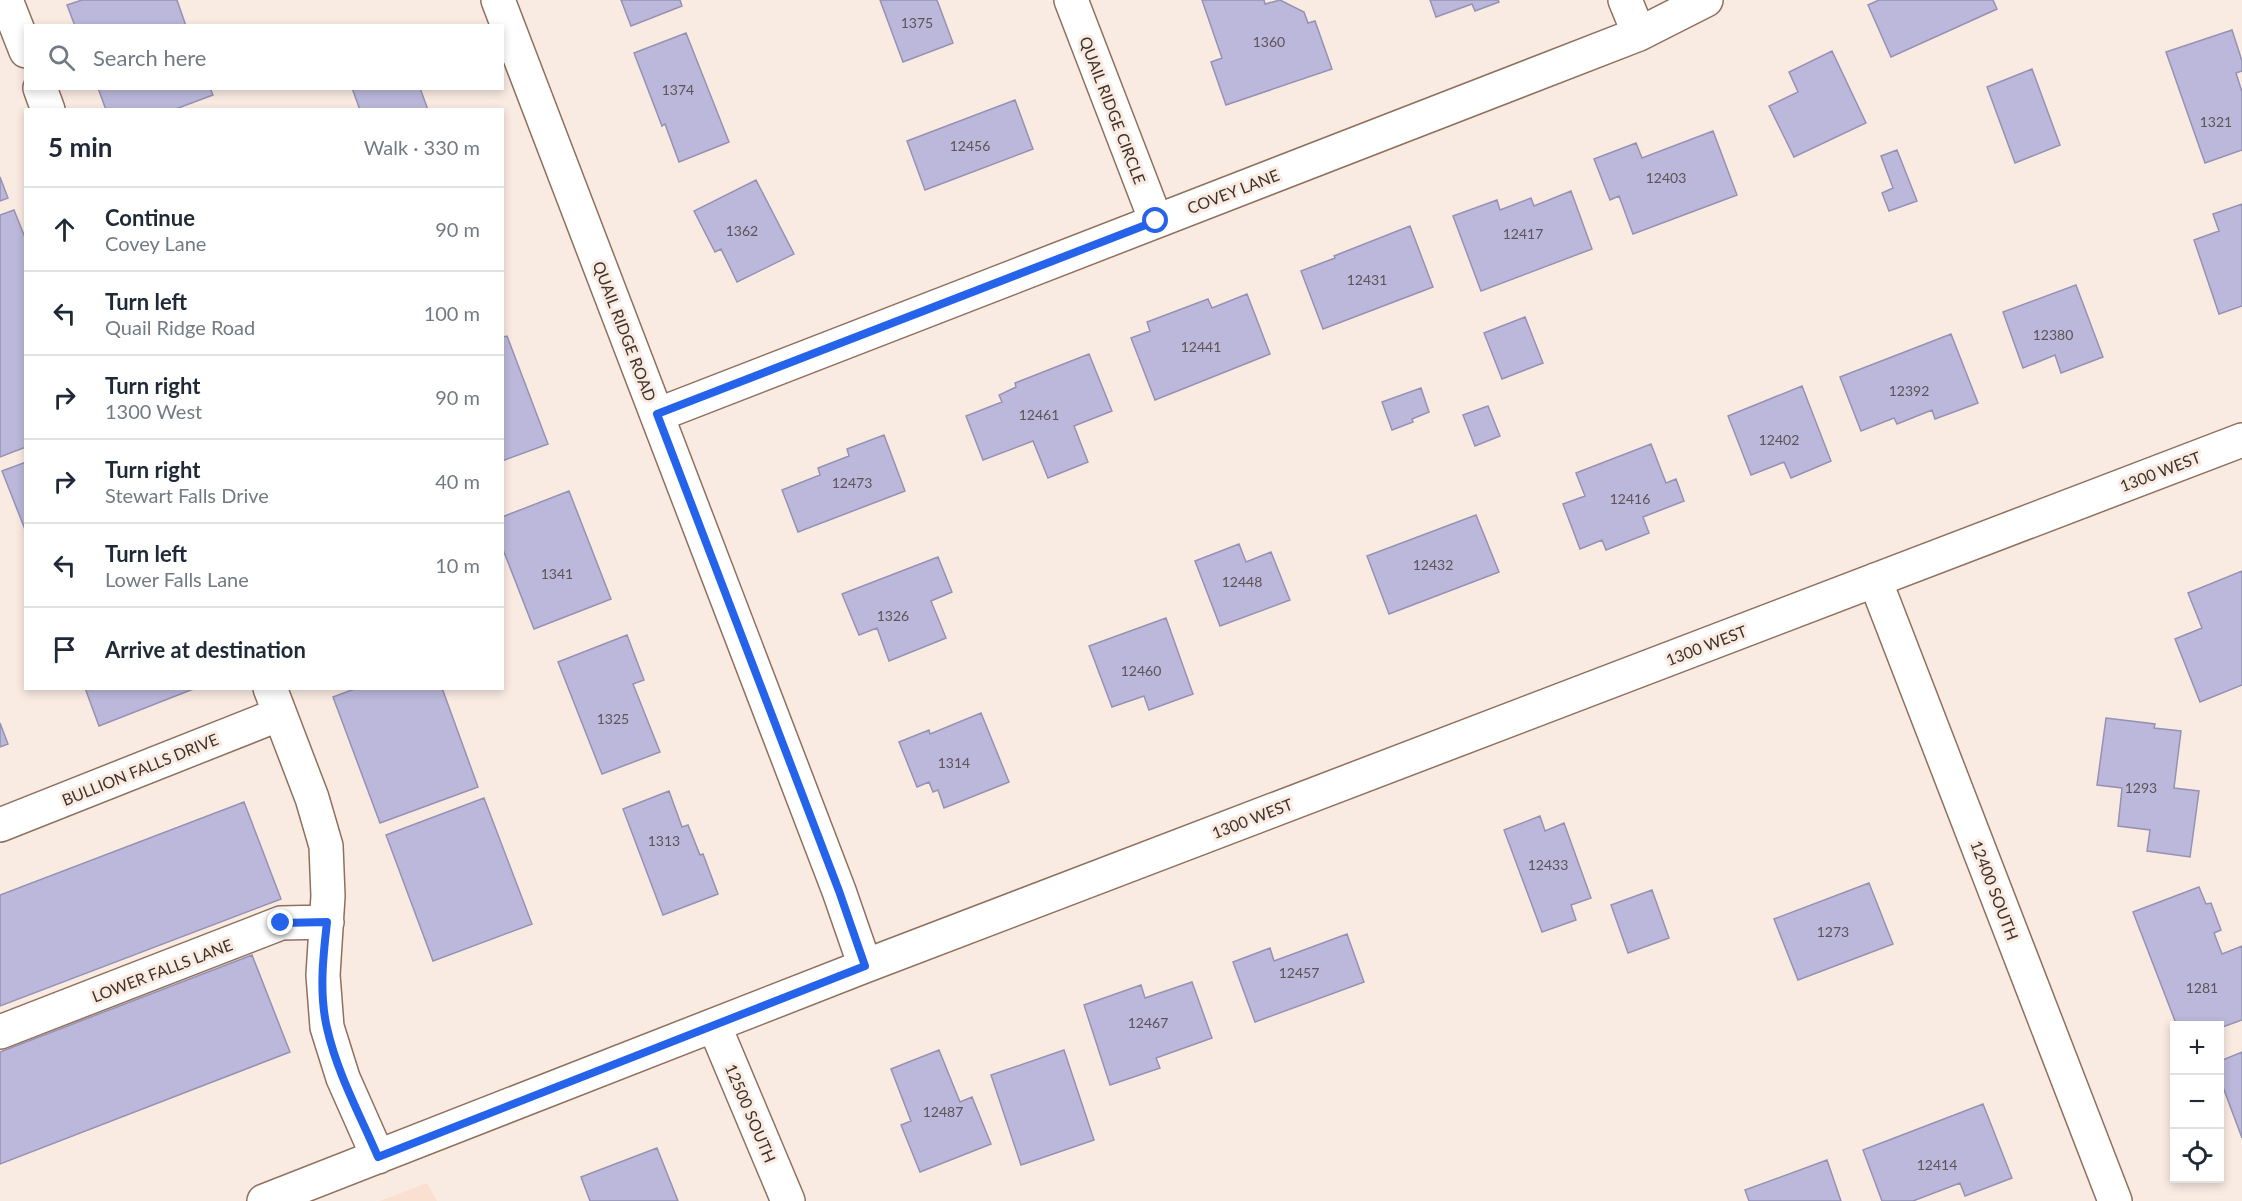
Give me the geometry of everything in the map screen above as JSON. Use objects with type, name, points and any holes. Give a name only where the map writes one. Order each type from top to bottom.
[{"type":"street","points":[[6,0],[24,46]]},
{"type":"street","name":"QUAIL RIDGE ROAD","points":[[498,0],[826,858],[865,966]]},
{"type":"street","name":"QUAIL RIDGE CIRCLE","points":[[1071,0],[1156,221]]},
{"type":"street","points":[[1625,0],[1639,34]]},
{"type":"street","name":"COVEY LANE","points":[[657,414],[1639,34],[1706,0]]},
{"type":"street","points":[[41,90],[47,108]]},
{"type":"street","name":"1300 WEST","points":[[264,1201],[865,966],[2242,440]]},
{"type":"street","name":"12400 SOUTH","points":[[1875,580],[2115,1201]]},
{"type":"street","points":[[275,701],[312,798],[324,838],[327,871],[327,922],[323,975],[327,1027],[343,1078],[378,1157]]},
{"type":"street","name":"BULLION FALLS DRIVE","points":[[0,825],[275,701]]},
{"type":"street","name":"LOWER FALLS LANE","points":[[0,1032],[281,923],[327,922]]},
{"type":"street","name":"12500 SOUTH","points":[[714,1025],[788,1201]]},
{"type":"shaded area","points":[[427,1183],[437,1201],[380,1201]]},
{"type":"building","points":[[82,0],[177,0],[185,24],[74,24],[67,5]]},
{"type":"building","points":[[621,0],[680,0],[682,6],[631,26]]},
{"type":"building","points":[[880,0],[937,0],[953,43],[903,62]]},
{"type":"building","points":[[1202,0],[1264,0],[1265,4],[1280,0],[1304,12],[1308,23],[1315,21],[1332,69],[1226,105],[1211,62],[1222,58]]},
{"type":"building","points":[[1430,0],[1498,0],[1499,2],[1475,11],[1472,4],[1436,17]]},
{"type":"building","points":[[1879,0],[1993,0],[1997,9],[1891,57],[1868,5]]},
{"type":"building","points":[[2232,30],[2242,61],[2242,71],[2236,73],[2242,92],[2242,150],[2205,163],[2166,52]]},
{"type":"building","points":[[686,33],[729,142],[679,162],[665,124],[662,126],[634,53]]},
{"type":"building","points":[[1832,51],[1866,123],[1794,157],[1769,106],[1798,92],[1789,72]]},
{"type":"building","points":[[2032,69],[2060,145],[2015,163],[1987,87]]},
{"type":"building","points":[[99,90],[211,90],[213,95],[178,108],[105,108]]},
{"type":"building","points":[[353,90],[421,90],[427,108],[359,108]]},
{"type":"building","points":[[1015,100],[1033,149],[925,190],[907,141]]},
{"type":"building","points":[[1713,131],[1737,195],[1633,234],[1619,196],[1610,200],[1594,159],[1636,143],[1642,158]]},
{"type":"building","points":[[1897,150],[1917,201],[1889,211],[1882,193],[1893,188],[1881,156]]},
{"type":"building","points":[[0,177],[8,198],[0,201]]},
{"type":"building","points":[[756,180],[794,254],[737,282],[721,249],[715,252],[694,211]]},
{"type":"building","points":[[1571,191],[1592,249],[1481,291],[1453,216],[1497,200],[1500,210],[1531,198],[1534,206]]},
{"type":"building","points":[[2242,204],[2242,306],[2219,314],[2194,240],[2219,231],[2213,214]]},
{"type":"building","points":[[14,210],[24,235],[24,448],[0,457],[0,215]]},
{"type":"building","points":[[1410,226],[1433,287],[1323,329],[1301,271]]},
{"type":"building","points":[[2076,285],[2103,357],[2061,373],[2055,355],[2023,368],[2003,312]]},
{"type":"building","points":[[1247,294],[1270,354],[1155,400],[1131,338],[1150,331],[1147,322],[1208,299],[1212,308]]},
{"type":"building","points":[[1525,317],[1543,363],[1502,379],[1484,333]]},
{"type":"building","points":[[1951,334],[1978,403],[1935,419],[1932,410],[1897,424],[1894,418],[1861,431],[1840,377]]},
{"type":"building","points":[[507,336],[548,444],[504,460],[504,337]]},
{"type":"building","points":[[1089,354],[1112,411],[1074,426],[1088,462],[1048,478],[1033,441],[983,460],[966,416],[1002,402],[999,395],[1016,387],[1015,383]]},
{"type":"building","points":[[1802,386],[1831,461],[1791,478],[1784,462],[1751,475],[1728,416]]},
{"type":"building","points":[[1421,388],[1429,412],[1412,419],[1413,422],[1392,430],[1382,402]]},
{"type":"building","points":[[1488,406],[1500,436],[1475,446],[1463,415]]},
{"type":"building","points":[[884,435],[905,491],[798,532],[782,490],[820,475],[818,468],[849,456],[847,449]]},
{"type":"building","points":[[1651,444],[1666,483],[1676,479],[1684,501],[1643,517],[1649,533],[1606,550],[1602,540],[1580,549],[1563,504],[1585,496],[1576,473]]},
{"type":"building","points":[[24,463],[24,527],[2,471]]},
{"type":"building","points":[[569,491],[611,599],[534,629],[504,552],[504,516]]},
{"type":"building","points":[[1476,515],[1499,572],[1389,614],[1367,556]]},
{"type":"building","points":[[1239,544],[1246,562],[1271,552],[1290,600],[1220,626],[1195,561]]},
{"type":"building","points":[[938,557],[952,592],[931,601],[946,638],[889,661],[877,628],[859,635],[842,594]]},
{"type":"building","points":[[2242,571],[2242,685],[2200,702],[2175,639],[2202,628],[2188,593]]},
{"type":"building","points":[[1166,618],[1193,694],[1149,710],[1144,696],[1112,707],[1089,646]]},
{"type":"building","points":[[627,635],[644,680],[633,684],[660,752],[602,774],[558,662]]},
{"type":"building","points":[[86,690],[191,690],[99,726]]},
{"type":"building","points":[[352,690],[443,690],[478,787],[380,823],[333,697]]},
{"type":"building","points":[[981,713],[1009,782],[944,808],[938,790],[933,792],[929,782],[917,787],[899,742],[929,730],[930,734]]},
{"type":"building","points":[[2106,718],[2155,724],[2154,728],[2181,731],[2174,788],[2199,791],[2190,857],[2147,851],[2150,830],[2118,826],[2122,788],[2097,785]]},
{"type":"building","points":[[0,723],[8,744],[0,747]]},
{"type":"building","points":[[669,791],[682,827],[688,825],[700,855],[703,854],[718,894],[663,915],[623,809]]},
{"type":"building","points":[[484,798],[532,924],[433,961],[386,835]]},
{"type":"building","points":[[244,802],[281,899],[0,1006],[0,895]]},
{"type":"building","points":[[1540,816],[1545,831],[1564,823],[1591,898],[1571,905],[1576,920],[1542,932],[1504,830]]},
{"type":"building","points":[[1869,883],[1893,944],[1798,980],[1774,919]]},
{"type":"building","points":[[2199,887],[2206,904],[2211,903],[2221,930],[2214,933],[2222,954],[2242,946],[2242,1020],[2224,1027],[2224,1021],[2175,1021],[2133,912]]},
{"type":"building","points":[[1652,890],[1669,938],[1628,953],[1611,905]]},
{"type":"building","points":[[1347,934],[1364,982],[1255,1022],[1233,962],[1270,948],[1274,961]]},
{"type":"building","points":[[252,955],[290,1052],[0,1164],[0,1052]]},
{"type":"building","points":[[1192,982],[1212,1038],[1156,1058],[1160,1068],[1110,1085],[1084,1005],[1141,985],[1145,998]]},
{"type":"building","points":[[939,1050],[960,1102],[972,1097],[991,1144],[920,1172],[901,1125],[911,1121],[891,1069]]},
{"type":"building","points":[[1064,1050],[1094,1140],[1021,1165],[991,1075]]},
{"type":"building","points":[[2242,1052],[2242,1138],[2224,1090],[2224,1059]]},
{"type":"building","points":[[1983,1104],[2012,1178],[1965,1196],[1960,1183],[1913,1201],[1882,1201],[1863,1150]]},
{"type":"building","points":[[657,1148],[678,1201],[590,1201],[581,1177]]},
{"type":"building","points":[[1827,1160],[1841,1201],[1749,1201],[1745,1190]]},
{"type":"route","points":[[281,923],[327,922],[323,975],[327,1027],[343,1078],[378,1157],[865,966],[839,891],[657,414],[1156,221]]}]
